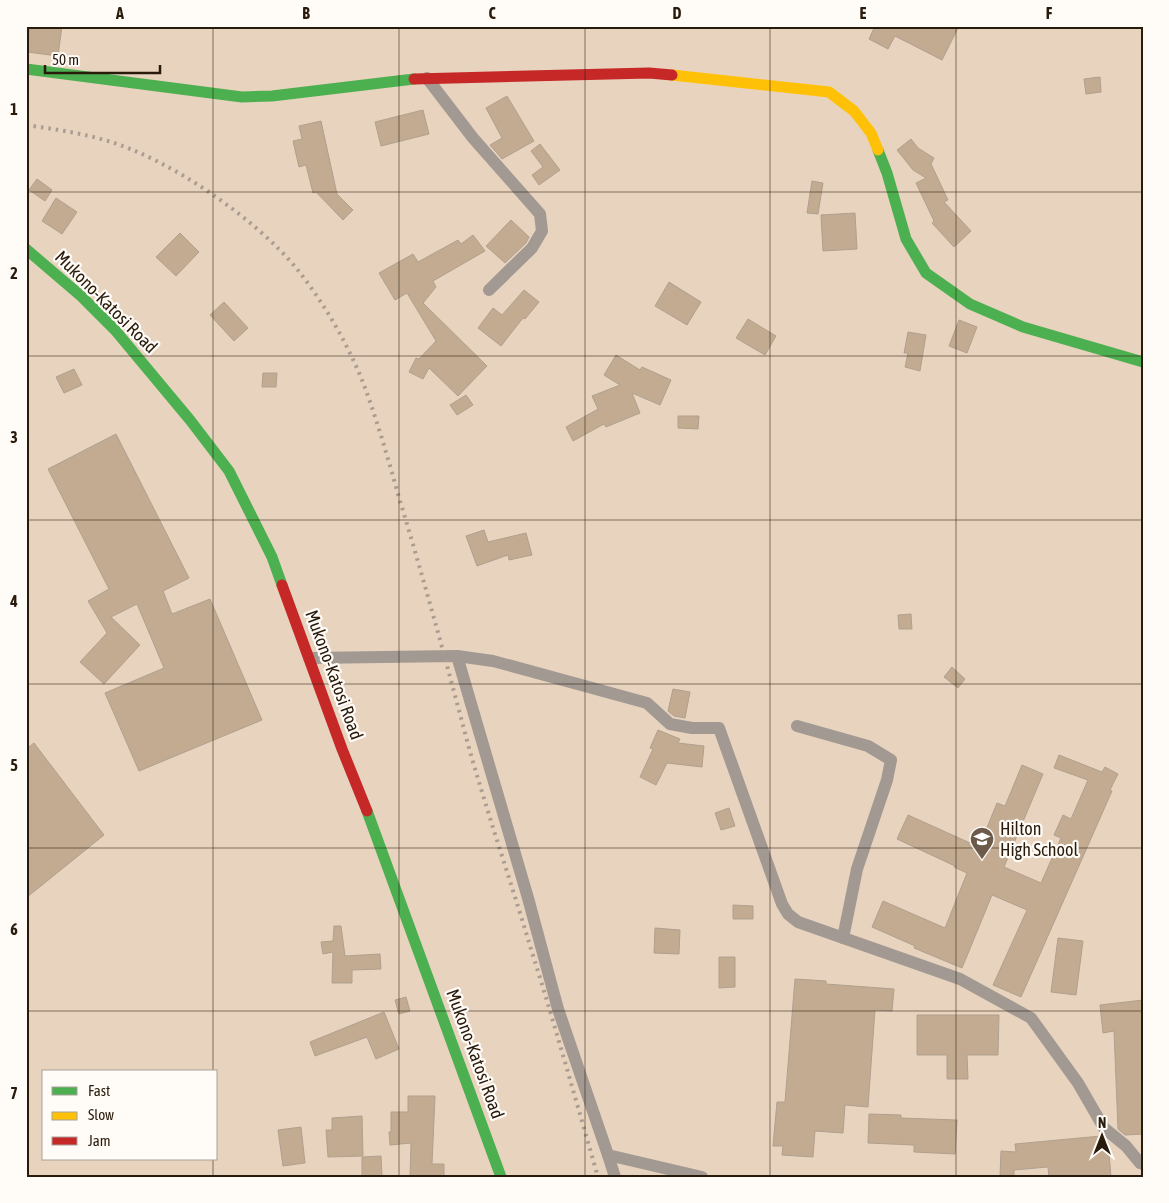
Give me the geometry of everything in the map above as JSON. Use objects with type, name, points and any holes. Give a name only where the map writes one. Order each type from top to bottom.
[{"type":"street","points":[[26,69],[242,97],[272,96],[427,78],[649,73],[829,92],[854,111],[870,133],[887,173],[906,239],[926,273],[970,304],[1023,327],[1143,362]]},
{"type":"street","points":[[427,78],[473,138],[540,214],[542,231],[532,248],[489,290]]},
{"type":"street","name":"Mukono-Katosi Road","points":[[26,249],[80,296],[115,330],[190,420],[229,471],[272,557],[342,749],[379,840],[501,1177]]},
{"type":"street","points":[[309,658],[457,656],[493,661],[646,703],[670,724],[692,728],[719,728],[782,904],[788,914],[798,922],[960,979],[1031,1018],[1078,1083],[1104,1128],[1126,1146],[1143,1164]]},
{"type":"street","points":[[457,656],[528,898],[558,1009],[615,1177]]},
{"type":"street","points":[[797,726],[868,746],[892,760],[857,869],[843,938]]},
{"type":"street","points":[[608,1154],[702,1177]]},
{"type":"building","points":[[30,26],[62,26],[58,56],[27,52]]},
{"type":"building","points":[[875,26],[959,26],[942,60],[895,36],[888,49],[869,39]]},
{"type":"building","points":[[1100,77],[1101,92],[1086,94],[1084,79]]},
{"type":"building","points":[[507,96],[534,141],[502,159],[490,145],[502,138],[486,108]]},
{"type":"building","points":[[423,110],[429,134],[381,146],[375,122]]},
{"type":"building","points":[[321,121],[337,194],[353,210],[343,220],[316,192],[313,193],[306,165],[299,167],[293,141],[302,139],[299,126]]},
{"type":"building","points":[[911,139],[918,148],[934,158],[931,164],[948,200],[944,202],[971,231],[954,247],[932,223],[934,221],[916,183],[926,178],[913,170],[897,150]]},
{"type":"building","points":[[540,144],[560,170],[539,185],[532,175],[543,167],[531,151]]},
{"type":"building","points":[[37,179],[52,190],[45,201],[29,190]]},
{"type":"building","points":[[812,181],[823,183],[818,214],[807,213]]},
{"type":"building","points":[[56,198],[77,212],[62,234],[42,221]]},
{"type":"building","points":[[855,213],[857,249],[823,251],[821,215]]},
{"type":"building","points":[[511,220],[529,237],[526,243],[505,263],[486,246]]},
{"type":"building","points":[[180,233],[199,252],[176,276],[156,257]]},
{"type":"building","points":[[473,235],[485,251],[433,281],[436,287],[423,303],[487,366],[458,396],[429,368],[423,379],[409,372],[416,358],[419,359],[436,341],[407,293],[395,300],[379,273],[413,254],[418,262],[458,240],[461,244]]},
{"type":"building","points":[[669,282],[701,302],[687,325],[655,306]]},
{"type":"building","points":[[524,290],[539,302],[525,319],[523,318],[501,346],[478,328],[493,308],[502,315]]},
{"type":"building","points":[[224,302],[248,328],[234,341],[210,315]]},
{"type":"building","points":[[748,319],[776,336],[765,355],[736,338]]},
{"type":"building","points":[[959,320],[977,327],[967,353],[949,346]]},
{"type":"building","points":[[908,332],[926,335],[920,371],[905,367],[908,353],[904,353]]},
{"type":"building","points":[[616,355],[640,370],[642,367],[671,380],[660,405],[632,393],[640,413],[606,427],[604,424],[573,441],[566,427],[598,409],[592,396],[620,385],[604,375]]},
{"type":"building","points":[[74,369],[82,385],[64,393],[56,377]]},
{"type":"building","points":[[263,373],[277,373],[276,387],[262,387]]},
{"type":"building","points":[[466,395],[473,405],[457,415],[450,405]]},
{"type":"building","points":[[678,416],[699,416],[698,429],[678,428]]},
{"type":"building","points":[[116,434],[189,578],[163,591],[172,614],[210,599],[262,720],[139,771],[105,693],[164,668],[137,604],[111,617],[140,645],[104,684],[80,662],[107,633],[88,601],[109,589],[48,469]]},
{"type":"building","points":[[484,530],[488,542],[526,533],[532,555],[509,560],[508,555],[477,566],[466,536]]},
{"type":"building","points":[[911,614],[912,629],[899,629],[898,615]]},
{"type":"building","points":[[952,667],[965,679],[958,688],[944,677]]},
{"type":"building","points":[[673,689],[690,692],[685,718],[674,716],[668,711]]},
{"type":"building","points":[[658,730],[680,739],[678,743],[704,746],[702,767],[667,763],[656,785],[640,777],[653,749],[650,748]]},
{"type":"building","points":[[34,743],[104,835],[26,898],[26,749]]},
{"type":"building","points":[[1059,755],[1102,772],[1105,767],[1118,774],[1021,997],[993,985],[1027,910],[992,895],[962,968],[914,948],[915,946],[872,927],[883,901],[945,928],[967,873],[897,839],[908,815],[979,847],[997,803],[1005,806],[1022,765],[1043,774],[1004,867],[1041,883],[1061,838],[1054,835],[1063,815],[1071,819],[1088,780],[1054,768]]},
{"type":"building","points":[[729,808],[735,826],[721,830],[715,813]]},
{"type":"building","points":[[733,905],[753,906],[753,919],[733,919]]},
{"type":"building","points":[[334,926],[341,926],[345,956],[380,954],[381,969],[352,970],[352,983],[332,983],[333,952],[323,954],[321,942],[333,941]]},
{"type":"building","points":[[655,928],[680,930],[679,954],[654,953]]},
{"type":"building","points":[[1058,938],[1083,941],[1076,995],[1051,992]]},
{"type":"building","points":[[719,957],[735,957],[735,987],[719,988]]},
{"type":"building","points":[[795,979],[826,981],[826,984],[894,989],[892,1011],[875,1010],[868,1107],[845,1105],[843,1133],[815,1131],[813,1157],[782,1155],[783,1146],[773,1146],[777,1102],[785,1102]]},
{"type":"building","points":[[406,997],[410,1011],[399,1014],[395,1000]]},
{"type":"building","points":[[1143,1000],[1143,1134],[1125,1135],[1118,1129],[1114,1031],[1103,1033],[1100,1005]]},
{"type":"building","points":[[384,1012],[399,1049],[376,1059],[367,1037],[315,1056],[310,1042]]},
{"type":"building","points":[[917,1015],[999,1015],[998,1055],[967,1055],[968,1079],[947,1079],[947,1055],[917,1055]]},
{"type":"building","points":[[408,1096],[435,1096],[432,1164],[444,1164],[444,1177],[410,1177],[411,1143],[390,1145],[391,1112],[408,1112]]},
{"type":"building","points":[[869,1114],[901,1115],[901,1118],[957,1120],[955,1154],[914,1152],[914,1145],[868,1143]]},
{"type":"building","points":[[362,1116],[363,1156],[328,1157],[326,1130],[332,1130],[332,1118]]},
{"type":"building","points":[[301,1127],[305,1163],[283,1166],[278,1130]]},
{"type":"building","points":[[1101,1136],[1108,1142],[1111,1177],[1049,1177],[1048,1167],[1014,1170],[1014,1177],[1000,1177],[1001,1151],[1016,1152],[1015,1144]]},
{"type":"building","points":[[381,1156],[382,1177],[362,1177],[362,1157]]},
{"type":"railway","points":[[26,125],[108,141],[158,162],[210,193],[259,230],[297,269],[317,296],[343,339],[364,385],[383,443],[427,593],[476,773],[548,1006],[598,1177]]},
{"type":"traffic: fast","points":[[26,69],[242,97],[272,96],[414,79]]},
{"type":"traffic: fast","points":[[878,150],[887,173],[906,239],[926,273],[970,304],[1023,327],[1143,362]]},
{"type":"traffic: fast","points":[[26,249],[81,296],[115,330],[190,420],[229,471],[272,557],[282,585]]},
{"type":"traffic: fast","points":[[367,811],[501,1177]]},
{"type":"traffic: slow","points":[[672,75],[829,92],[854,111],[871,133],[878,150]]},
{"type":"traffic: jam","points":[[414,79],[649,73],[672,75]]},
{"type":"traffic: jam","points":[[282,585],[342,749],[367,811]]},
{"type":"place","name":"Hilton High School","points":[[982,860]]}]
